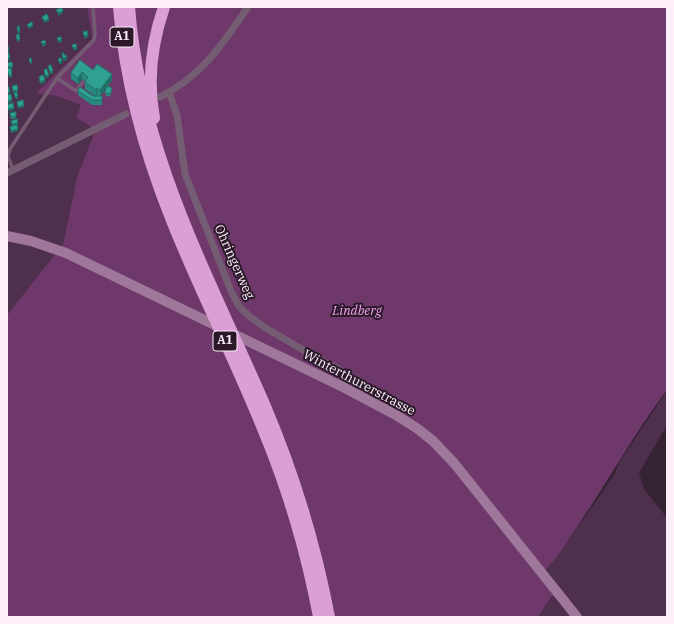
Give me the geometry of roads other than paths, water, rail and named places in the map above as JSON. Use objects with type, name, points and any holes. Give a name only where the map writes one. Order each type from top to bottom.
[{"type":"highway","name":"A1","points":[[119,7],[122,41],[130,84],[138,120],[154,172],[180,240],[245,385],[277,465],[301,539],[319,617]]},
{"type":"highway","name":"A1","points":[[128,7],[139,82],[161,165],[189,236],[264,404],[290,471],[308,529],[329,617]]},
{"type":"highway","name":"A1","points":[[161,165],[152,102],[152,74],[156,34],[164,7]]},
{"type":"main road","name":"Winterthurerstrasse","points":[[7,236],[31,241],[66,253],[343,387],[396,415],[418,429],[446,453],[474,486],[577,617]]},
{"type":"street","points":[[160,97],[170,92],[195,74],[215,55],[248,7]]},
{"type":"street","name":"Ohringerweg","points":[[170,92],[177,115],[185,174],[231,291],[239,306],[249,316],[264,327],[322,361],[339,368],[348,378],[343,387]]},
{"type":"street","points":[[10,171],[126,114]]},
{"type":"lane","points":[[10,171],[8,158],[9,151],[57,78],[94,40],[95,33],[93,7]]},
{"type":"lane","points":[[57,78],[76,91],[83,82]]},
{"type":"park label","name":"Lindberg","points":[[357,311]]}]
